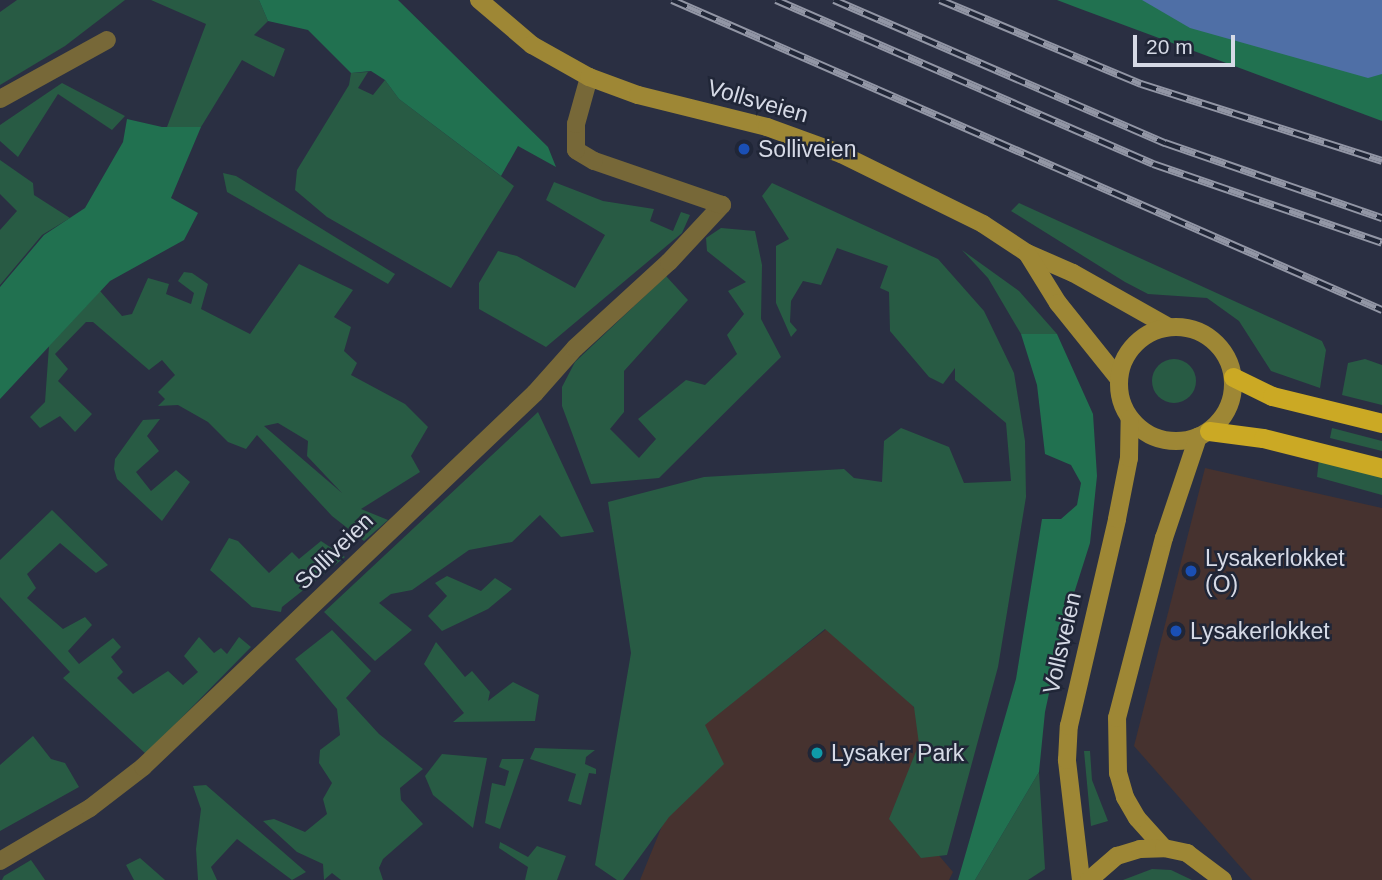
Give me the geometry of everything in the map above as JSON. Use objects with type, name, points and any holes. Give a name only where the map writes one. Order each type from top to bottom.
[{"type":"highway","points":[[1233,377],[1272,396],[1382,423]]},
{"type":"highway","points":[[1203,434],[1263,438],[1382,468]]},
{"type":"main road","name":"Vollsveien","points":[[478,0],[532,45],[589,77],[804,138],[913,187],[1027,253],[1073,273],[1169,327]]},
{"type":"main road","name":"Vollsveien","points":[[1027,253],[1058,303],[1118,378]]},
{"type":"main road","points":[[1164,848],[1137,818],[1125,797],[1118,773],[1117,718],[1164,538],[1203,434],[1228,407],[1233,377],[1229,362],[1211,339],[1198,331],[1169,327],[1135,344],[1118,378],[1119,393],[1130,419],[1161,440],[1203,434]]},
{"type":"main road","name":"Vollsveien","points":[[1081,880],[1067,760],[1069,726],[1117,519],[1129,457],[1130,419]]},
{"type":"main road","points":[[1089,880],[1117,856],[1140,849],[1164,848],[1187,853],[1223,880]]},
{"type":"street","points":[[0,99],[107,40]]},
{"type":"street","name":"Solliveien","points":[[0,862],[90,808],[143,767],[535,393],[722,205],[594,161],[576,150],[576,124],[589,77]]},
{"type":"shaded area","points":[[1205,468],[1382,508],[1382,880],[1252,880],[1134,746]]},
{"type":"shaded area","name":"Lysaker Park","points":[[850,611],[936,741],[895,804],[953,872],[949,880],[640,880],[704,723]]},
{"type":"green space","points":[[17,0],[125,0],[65,46],[0,85],[0,12]]},
{"type":"green space","points":[[151,0],[259,0],[268,21],[254,35],[285,49],[274,77],[242,60],[201,127],[167,127],[206,24]]},
{"type":"green space","points":[[259,0],[398,0],[548,147],[556,167],[518,146],[501,176],[399,99],[385,80],[371,71],[351,73],[308,30],[268,21]]},
{"type":"green space","points":[[1057,0],[1382,0],[1382,121],[1078,8]]},
{"type":"green space","points":[[368,72],[358,88],[373,95],[385,80],[399,99],[514,186],[451,288],[327,217],[295,190],[297,170],[349,85],[351,73]]},
{"type":"green space","points":[[62,83],[125,116],[112,130],[58,94],[18,157],[0,141],[0,125]]},
{"type":"green space","points":[[127,119],[162,127],[201,127],[171,198],[198,213],[184,240],[110,281],[0,399],[0,287],[44,235],[85,208],[123,142]]},
{"type":"green space","points":[[0,160],[33,183],[34,195],[70,218],[42,235],[0,285],[0,230],[17,211],[0,194]]},
{"type":"green space","points":[[223,173],[236,176],[395,274],[388,284],[227,192]]},
{"type":"green space","points":[[554,182],[603,201],[654,209],[650,221],[673,231],[681,212],[690,215],[682,233],[546,347],[479,309],[479,283],[498,251],[517,256],[575,288],[605,235],[546,200]]},
{"type":"green space","points":[[772,183],[938,259],[984,311],[1014,373],[1025,441],[1026,497],[998,667],[947,855],[921,858],[889,819],[919,744],[914,707],[825,629],[705,725],[724,764],[669,817],[623,880],[617,880],[595,865],[631,653],[608,502],[704,477],[844,469],[854,478],[882,482],[884,441],[901,428],[949,447],[964,483],[1011,481],[1006,423],[955,380],[955,368],[943,384],[929,377],[890,331],[889,292],[880,288],[888,266],[837,248],[821,285],[803,281],[791,301],[790,322],[797,330],[791,337],[776,303],[776,246],[789,239],[762,196]]},
{"type":"green space","points":[[1019,203],[1322,341],[1326,350],[1320,388],[1271,371],[1239,321],[1207,298],[1148,294],[1011,211]]},
{"type":"green space","points":[[721,228],[755,231],[762,265],[761,319],[781,357],[659,478],[591,484],[562,406],[562,387],[575,362],[666,276],[688,300],[624,371],[624,412],[610,429],[639,458],[656,439],[638,419],[686,380],[705,385],[737,354],[727,335],[744,314],[728,291],[746,282],[707,251],[706,238]]},
{"type":"green space","points":[[962,250],[1019,291],[1057,334],[1021,334],[988,278]]},
{"type":"green space","points":[[299,264],[353,290],[334,317],[351,327],[344,351],[357,363],[351,375],[405,404],[428,427],[411,456],[420,472],[361,509],[388,520],[364,541],[332,516],[257,435],[246,449],[228,442],[208,422],[178,405],[158,406],[165,399],[158,392],[175,375],[162,360],[149,370],[93,322],[86,322],[55,354],[68,369],[58,381],[92,414],[75,432],[60,416],[40,428],[30,417],[45,402],[49,346],[100,291],[122,316],[132,314],[148,278],[169,284],[166,294],[191,304],[194,293],[178,281],[184,272],[192,273],[208,284],[201,309],[250,334]],"holes":[[[278,423],[308,441],[307,456],[342,493],[264,426]]]},
{"type":"green space","points":[[1021,334],[1057,334],[1093,414],[1097,476],[1090,543],[1063,628],[1045,712],[1039,772],[975,880],[958,880],[1016,679],[1042,519],[1061,519],[1077,505],[1081,483],[1071,465],[1045,454],[1037,385]]},
{"type":"green space","points":[[1174,359],[1190,365],[1196,381],[1190,397],[1174,403],[1158,397],[1152,381],[1158,365]]},
{"type":"green space","points":[[1365,359],[1382,365],[1382,405],[1342,395],[1348,363]]},
{"type":"green space","points":[[538,412],[594,532],[561,537],[540,515],[512,542],[469,550],[412,590],[391,594],[379,603],[412,630],[375,661],[324,612]]},
{"type":"green space","points":[[160,419],[147,436],[159,451],[136,472],[151,491],[176,470],[190,482],[162,521],[117,479],[114,469],[115,459],[143,420]]},
{"type":"green space","points":[[1332,428],[1382,441],[1382,451],[1330,438]]},
{"type":"green space","points":[[1319,459],[1382,477],[1382,495],[1317,477]]},
{"type":"green space","points":[[52,510],[108,565],[96,573],[60,543],[27,574],[36,588],[27,598],[63,629],[85,617],[92,625],[68,651],[79,664],[113,638],[121,647],[111,657],[123,672],[117,678],[133,694],[168,671],[183,685],[198,672],[184,656],[199,637],[214,653],[221,648],[227,654],[239,637],[251,647],[146,754],[63,678],[70,672],[0,597],[0,560]]},
{"type":"green space","points":[[229,538],[238,541],[269,573],[292,552],[299,559],[321,541],[345,557],[282,607],[281,612],[252,607],[210,570]]},
{"type":"green space","points":[[447,576],[481,591],[495,578],[512,589],[488,609],[442,631],[428,616],[447,596],[435,583]]},
{"type":"green space","points":[[332,630],[371,671],[346,698],[379,734],[423,769],[400,788],[401,800],[423,824],[383,859],[379,868],[383,880],[341,880],[332,873],[324,880],[323,864],[297,852],[263,821],[274,819],[305,832],[327,814],[323,799],[332,783],[319,763],[320,750],[340,735],[337,709],[295,659]]},
{"type":"green space","points":[[436,642],[465,677],[472,671],[490,692],[488,701],[513,682],[539,695],[535,721],[453,722],[464,713],[424,664]]},
{"type":"green space","points":[[33,736],[51,759],[65,763],[79,787],[0,831],[0,765]]},
{"type":"green space","points":[[535,748],[595,750],[586,757],[585,764],[596,769],[596,774],[589,773],[581,805],[568,801],[576,774],[530,759]]},
{"type":"green space","points":[[1084,751],[1090,751],[1092,780],[1108,821],[1091,826]]},
{"type":"green space","points":[[442,754],[487,758],[473,828],[433,795],[425,776]]},
{"type":"green space","points":[[502,759],[524,759],[500,829],[485,823],[492,783],[505,786],[509,771],[499,767]]},
{"type":"green space","points":[[1039,772],[1045,869],[1028,880],[975,880]]},
{"type":"green space","points":[[206,785],[306,872],[292,880],[237,839],[211,867],[217,880],[198,880],[196,849],[201,809],[193,786]]},
{"type":"green space","points":[[500,842],[528,857],[537,846],[566,856],[557,880],[525,880],[528,867],[499,848]]},
{"type":"green space","points":[[140,858],[165,880],[134,880],[126,865]]},
{"type":"green space","points":[[31,860],[45,880],[2,880],[4,876]]},
{"type":"green space","points":[[1152,869],[1171,870],[1192,880],[1123,880]]},
{"type":"water","points":[[1142,0],[1382,0],[1382,74],[1368,78],[1190,28]]},
{"type":"railway","points":[[672,0],[1382,310]]},
{"type":"railway","points":[[776,0],[1153,164],[1382,243]]},
{"type":"railway","points":[[834,0],[1165,143],[1382,218]]},
{"type":"railway","points":[[940,0],[1141,84],[1382,161]]},
{"type":"place","name":"Solliveien","points":[[744,149]]},
{"type":"place","name":"Lysakerlokket (O)","points":[[1191,571]]},
{"type":"place","name":"Lysakerlokket","points":[[1176,631]]},
{"type":"place","name":"Lysaker Park","points":[[817,753]]}]
